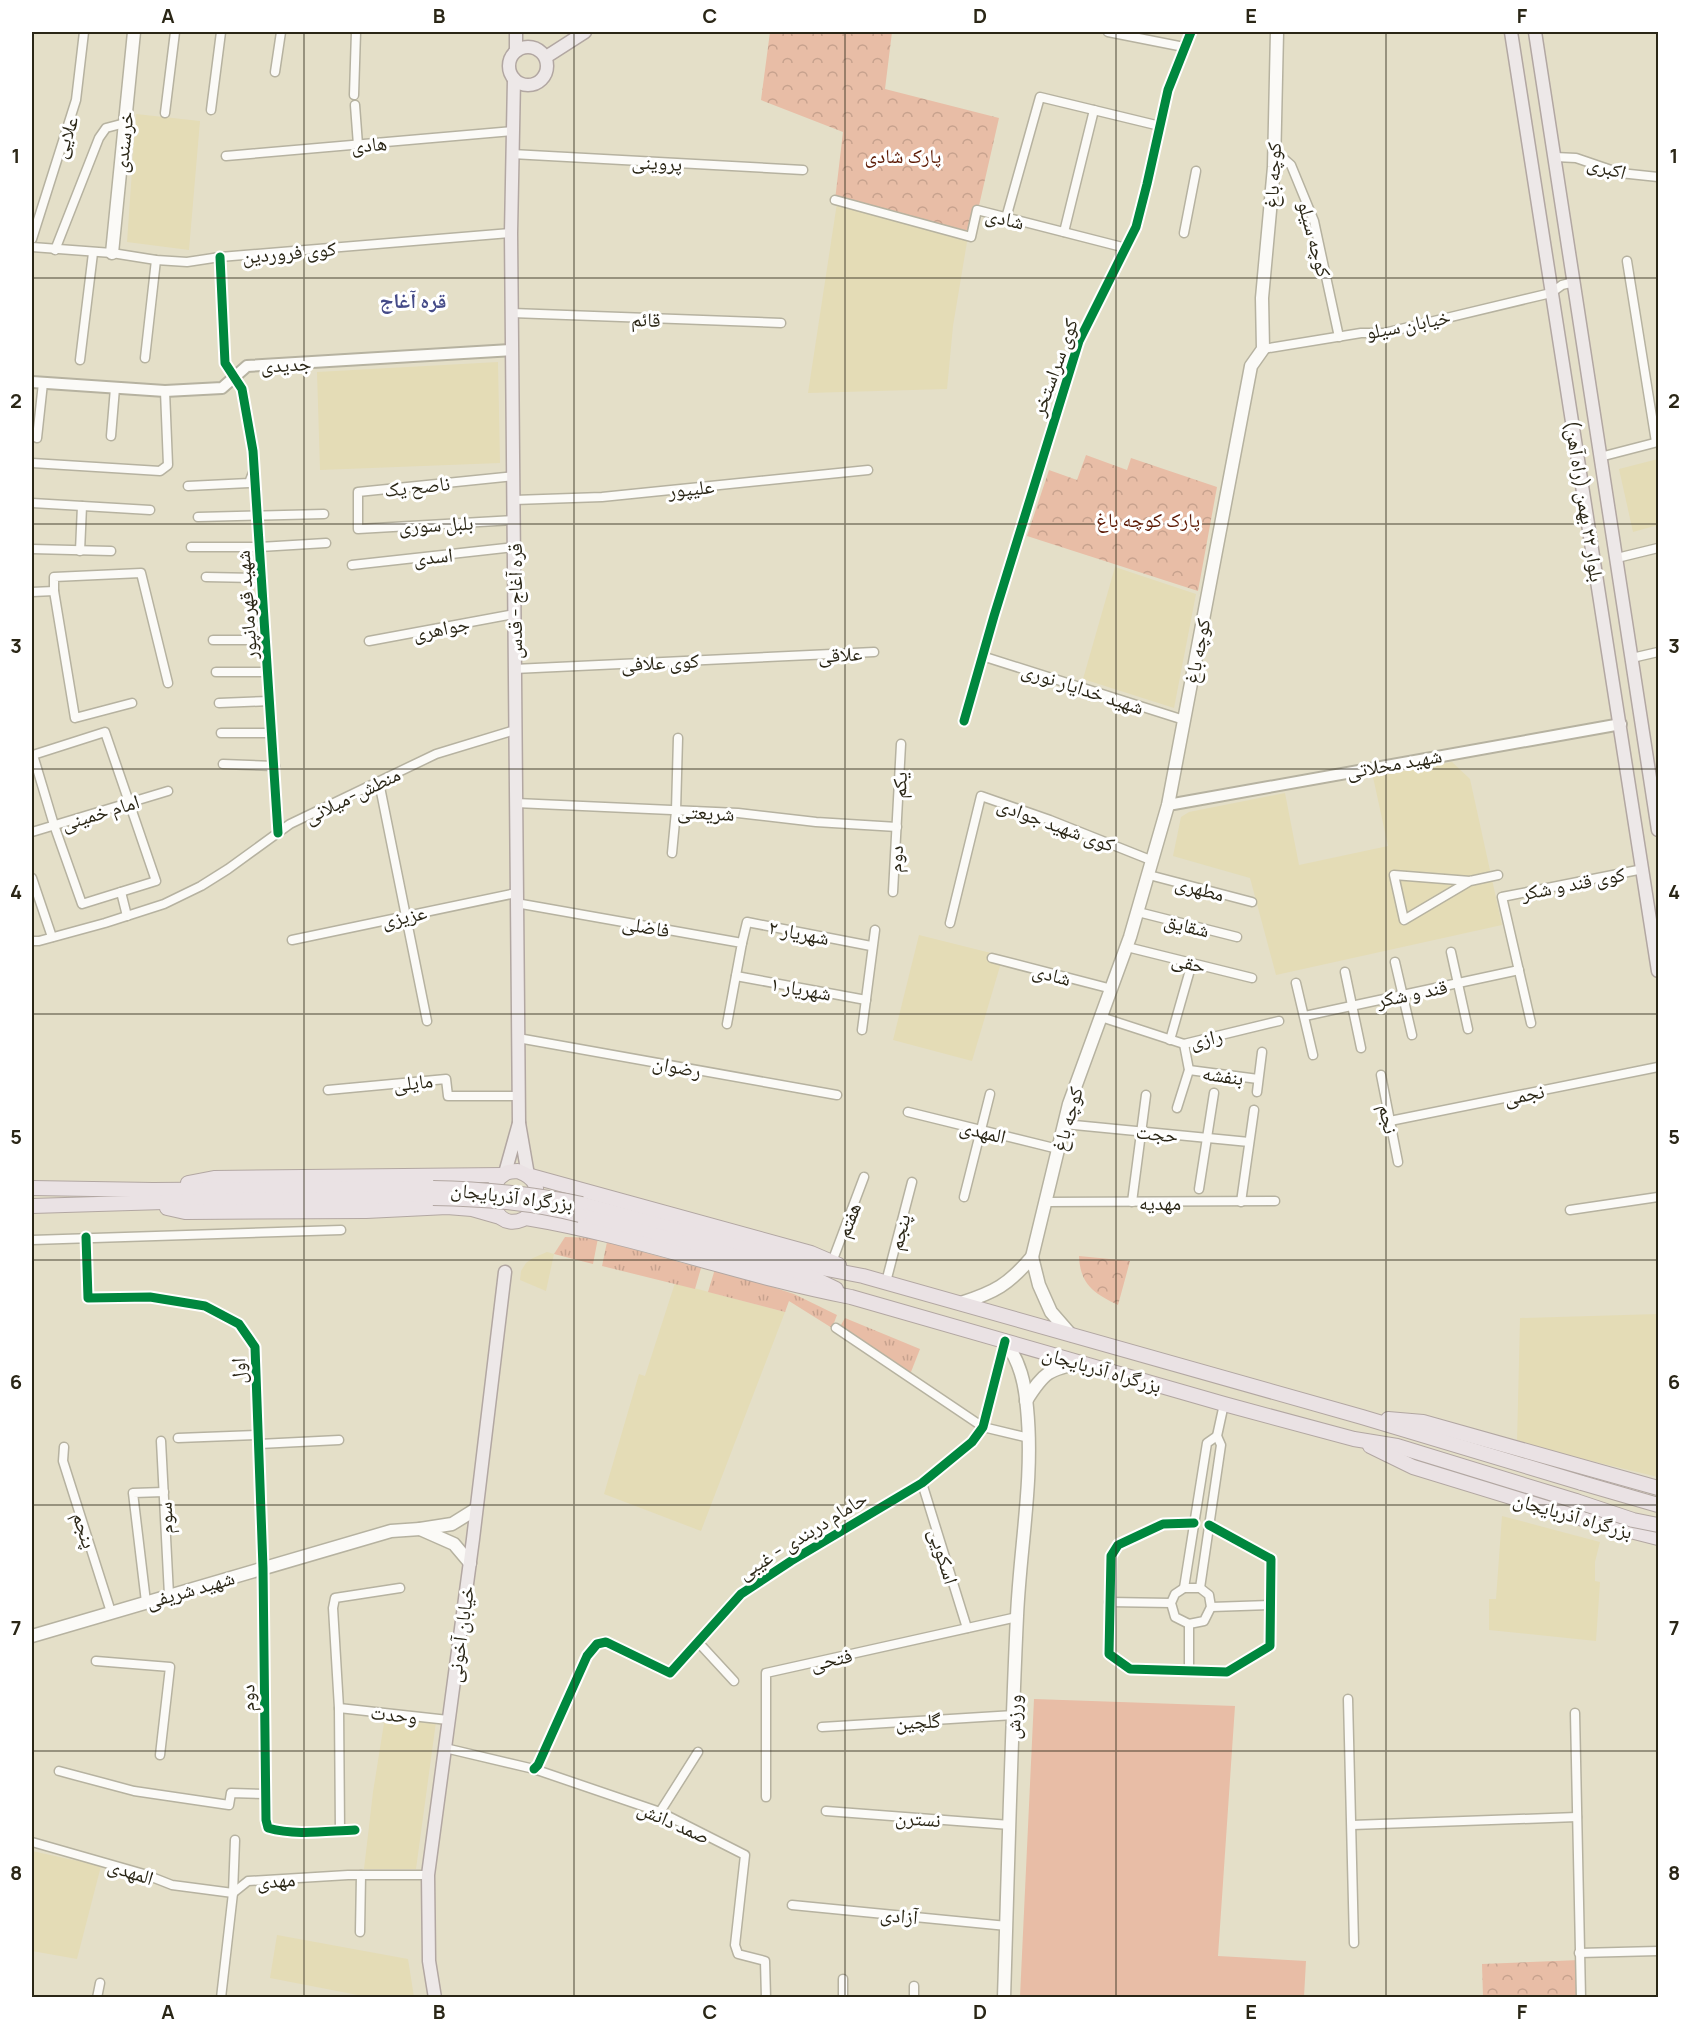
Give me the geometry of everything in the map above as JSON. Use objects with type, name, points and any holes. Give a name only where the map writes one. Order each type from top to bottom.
[{"type":"highway","points":[[518,1171],[529,1175],[537,1188],[534,1212],[526,1218],[512,1222],[500,1218],[493,1207],[496,1183],[504,1174],[518,1171]]},
{"type":"highway","points":[[447,1208],[457,1202],[461,1191],[457,1181],[448,1174]]},
{"type":"highway","name":"بزرگراه آذربایجان","points":[[153,1190],[214,1178],[504,1174]]},
{"type":"highway","name":"بزرگراه آذربایجان","points":[[529,1175],[580,1209],[809,1276],[851,1297],[1224,1404],[1354,1439],[1397,1446],[1633,1520],[1659,1525]]},
{"type":"highway","name":"بزرگراه آذربایجان","points":[[32,1188],[433,1193],[551,1208],[580,1209],[811,1253],[863,1276]]},
{"type":"highway","name":"بزرگراه آذربایجان","points":[[32,1206],[433,1193]]},
{"type":"highway","name":"بزرگراه آذربایجان","points":[[147,1204],[185,1212],[447,1208],[472,1209],[500,1218]]},
{"type":"highway","name":"بزرگراه آذربایجان","points":[[526,1218],[580,1209],[811,1266],[863,1276],[1362,1417],[1659,1505]]},
{"type":"highway","name":"بزرگراه آذربایجان","points":[[1362,1417],[1424,1422],[1659,1488]]},
{"type":"highway","name":"بزرگراه آذربایجان","points":[[1354,1439],[1413,1467],[1583,1519],[1659,1538]]},
{"type":"highway","points":[[1583,1519],[1596,1512],[1605,1500],[1606,1485],[1599,1471]]},
{"type":"main road","name":"خرسندی","points":[[112,253],[134,32]]},
{"type":"main road","points":[[516,32],[516,51],[510,60],[509,70],[514,79],[523,85],[534,85],[543,80],[548,69],[546,57],[538,49],[526,47],[516,51]]},
{"type":"main road","points":[[546,57],[585,32]]},
{"type":"main road","name":"کوچه باغ","points":[[1032,1257],[1069,1104],[1127,947],[1168,805],[1251,366],[1263,349],[1262,298],[1274,150],[1276,32]]},
{"type":"main road","name":"بلوار ۲۲ بهمن (راه آهن)","points":[[1511,32],[1659,971]]},
{"type":"main road","name":"بلوار ۲۲ بهمن (راه آهن)","points":[[1536,32],[1600,457],[1656,797],[1659,830]]},
{"type":"main road","name":"قره آغاج - قدس","points":[[514,79],[511,233],[519,1123]]},
{"type":"main road","points":[[504,1174],[519,1123]]},
{"type":"main road","points":[[519,1123],[529,1175]]},
{"type":"main road","points":[[961,1303],[991,1293],[1014,1278],[1032,1257]]},
{"type":"main road","points":[[1032,1257],[1051,1312],[1071,1335]]},
{"type":"main road","name":"خیابان آخونی","points":[[435,1998],[429,1961],[428,1875],[470,1563],[505,1272]]},
{"type":"main road","name":"ورزش","points":[[1004,1998],[1017,1617],[1029,1467],[1026,1401],[1021,1371],[1005,1341]]},
{"type":"main road","points":[[1026,1401],[1044,1375],[1055,1369],[1083,1363]]},
{"type":"main road","name":"شهید شریفی","points":[[32,1636],[391,1531],[452,1524],[476,1509]]},
{"type":"main road","points":[[420,1529],[454,1544],[470,1563]]},
{"type":"street","name":"علایی","points":[[32,239],[76,100],[84,32]]},
{"type":"street","points":[[165,113],[175,32]]},
{"type":"street","points":[[211,110],[220,32]]},
{"type":"street","points":[[275,72],[281,32]]},
{"type":"street","points":[[354,95],[356,32]]},
{"type":"street","points":[[1108,32],[1184,47]]},
{"type":"street","name":"کوی سراستخر","points":[[964,721],[1079,341],[1136,227],[1161,126],[1167,90],[1191,32]]},
{"type":"street","points":[[1006,218],[1040,97],[1161,126]]},
{"type":"street","points":[[355,105],[358,145]]},
{"type":"street","points":[[1064,232],[1094,110]]},
{"type":"street","points":[[55,250],[99,138],[106,128],[125,123]]},
{"type":"street","name":"هادی","points":[[226,156],[512,131]]},
{"type":"street","name":"کوچه سیلو","points":[[1274,150],[1291,165],[1314,221],[1339,337]]},
{"type":"street","name":"پروینی","points":[[512,154],[803,170]]},
{"type":"street","name":"اکبری","points":[[1555,157],[1576,158],[1620,173],[1659,177]]},
{"type":"street","points":[[1184,234],[1196,171]]},
{"type":"street","name":"شادی","points":[[835,200],[971,237],[977,210],[1126,248]]},
{"type":"street","name":"کوی فروردین","points":[[32,248],[112,253],[187,262],[220,257],[511,233]]},
{"type":"street","points":[[80,360],[93,253]]},
{"type":"street","name":"شهید قهرمانپور","points":[[220,257],[225,363],[242,389],[254,451],[278,833]]},
{"type":"street","points":[[145,357],[156,260]]},
{"type":"street","points":[[1600,457],[1657,442],[1627,261]]},
{"type":"street","name":"خیابان سیلو","points":[[1263,349],[1361,333],[1384,333],[1551,292],[1562,285],[1574,282]]},
{"type":"street","name":"قائم","points":[[512,313],[781,323]]},
{"type":"street","name":"جدیدی","points":[[37,383],[165,391],[222,388],[247,366],[512,350]]},
{"type":"street","points":[[37,383],[37,438]]},
{"type":"street","points":[[111,436],[115,388]]},
{"type":"street","points":[[32,463],[159,471],[168,465],[165,391]]},
{"type":"street","points":[[189,486],[249,483],[255,468]]},
{"type":"street","name":"علیپور","points":[[514,500],[613,496],[868,470]]},
{"type":"street","name":"ناصح یک","points":[[358,529],[358,492],[514,476]]},
{"type":"street","points":[[32,503],[150,510]]},
{"type":"street","points":[[80,551],[82,506]]},
{"type":"street","points":[[198,517],[324,514]]},
{"type":"street","name":"بلبل سوری","points":[[358,529],[514,520]]},
{"type":"street","points":[[191,547],[260,547],[326,543]]},
{"type":"street","name":"اسدی","points":[[352,565],[514,547]]},
{"type":"street","points":[[1617,558],[1659,548]]},
{"type":"street","points":[[32,549],[111,551]]},
{"type":"street","points":[[132,703],[75,718],[54,591],[54,577],[141,573],[168,683]]},
{"type":"street","points":[[206,577],[262,578]]},
{"type":"street","points":[[32,592],[54,591]]},
{"type":"street","name":"جواهری","points":[[369,641],[514,614]]},
{"type":"street","points":[[213,640],[266,640]]},
{"type":"street","name":"علاقی","points":[[806,656],[874,652]]},
{"type":"street","points":[[1632,658],[1659,652]]},
{"type":"street","name":"کوی علافی","points":[[514,669],[806,656]]},
{"type":"street","name":"شهید خدایار نوری","points":[[982,656],[1184,720]]},
{"type":"street","points":[[216,672],[268,672]]},
{"type":"street","points":[[219,703],[270,701]]},
{"type":"street","name":"شهید محلاتی","points":[[1168,805],[1621,724]]},
{"type":"street","name":"منطش-میلانی","points":[[32,941],[127,916],[164,903],[201,886],[290,824],[436,754],[515,730]]},
{"type":"street","points":[[105,732],[129,804],[156,881],[82,904],[54,825],[33,755],[105,732]]},
{"type":"street","points":[[221,733],[272,733]]},
{"type":"street","points":[[672,853],[678,738]]},
{"type":"street","name":"یکم","points":[[897,827],[902,744]]},
{"type":"street","points":[[223,764],[274,766]]},
{"type":"street","points":[[379,782],[427,1021]]},
{"type":"street","name":"امام خمینی","points":[[32,832],[168,791]]},
{"type":"street","name":"کوی شهید جوادی","points":[[950,923],[981,796],[1050,820],[1153,861]]},
{"type":"street","name":"شریعتی","points":[[516,803],[738,813],[816,822],[897,827]]},
{"type":"street","name":"دوم","points":[[893,892],[897,827]]},
{"type":"street","name":"کوی قند و شکر","points":[[1519,970],[1502,897],[1643,869]]},
{"type":"street","name":"مطهری","points":[[1149,875],[1252,902]]},
{"type":"street","points":[[1470,881],[1404,920],[1394,875],[1470,881],[1498,875]]},
{"type":"street","points":[[32,878],[52,937]]},
{"type":"street","points":[[121,892],[127,916]]},
{"type":"street","name":"عزیزی","points":[[292,940],[406,916],[516,898]]},
{"type":"street","name":"فاضلی","points":[[516,898],[742,943]]},
{"type":"street","name":"شقایق","points":[[1138,912],[1237,937]]},
{"type":"street","name":"شهریار ۲","points":[[742,943],[747,922],[872,946]]},
{"type":"street","points":[[862,1030],[875,930]]},
{"type":"street","points":[[727,1024],[742,943]]},
{"type":"street","name":"حقی","points":[[1127,947],[1251,978]]},
{"type":"street","points":[[1451,952],[1468,1029]]},
{"type":"street","name":"شادی","points":[[992,958],[1112,989]]},
{"type":"street","points":[[1395,962],[1412,1035]]},
{"type":"street","points":[[1170,1040],[1192,963]]},
{"type":"street","points":[[1519,970],[1531,1023]]},
{"type":"street","name":"قند و شکر","points":[[1305,1016],[1519,970]]},
{"type":"street","points":[[1345,972],[1361,1048]]},
{"type":"street","name":"شهریار ۱","points":[[736,976],[866,1000]]},
{"type":"street","points":[[1296,983],[1313,1055]]},
{"type":"street","name":"رازی","points":[[1101,1017],[1184,1044],[1279,1021]]},
{"type":"street","name":"رضوان","points":[[518,1038],[837,1095]]},
{"type":"street","points":[[1177,1108],[1189,1070],[1184,1044]]},
{"type":"street","points":[[1257,1092],[1262,1052]]},
{"type":"street","name":"نجمی","points":[[1390,1121],[1659,1067]]},
{"type":"street","name":"بنفشه","points":[[1189,1070],[1258,1079]]},
{"type":"street","name":"نجم","points":[[1381,1075],[1398,1162]]},
{"type":"street","name":"مایلی","points":[[328,1090],[446,1078],[448,1096],[518,1096]]},
{"type":"street","points":[[1199,1189],[1214,1093]]},
{"type":"street","points":[[964,1197],[990,1094]]},
{"type":"street","points":[[1132,1202],[1146,1095]]},
{"type":"street","points":[[1241,1202],[1254,1110]]},
{"type":"street","name":"المهدی","points":[[908,1112],[1058,1149]]},
{"type":"street","name":"حجت","points":[[1064,1124],[1249,1142]]},
{"type":"street","name":"هفتم","points":[[832,1262],[864,1177]]},
{"type":"street","name":"پنجم","points":[[886,1282],[912,1182]]},
{"type":"street","points":[[1570,1210],[1659,1197]]},
{"type":"street","name":"مهدیه","points":[[1045,1202],[1275,1201]]},
{"type":"street","points":[[32,1240],[341,1230]]},
{"type":"street","name":"اول","points":[[86,1237],[88,1298],[150,1296],[205,1306],[239,1324],[255,1347],[263,1568]]},
{"type":"street","points":[[836,1328],[983,1426],[1029,1438]]},
{"type":"street","name":"حامام دربندی - غیبی","points":[[534,1769],[538,1766],[587,1656],[597,1644],[606,1641],[670,1672],[741,1594],[791,1561],[922,1483],[972,1442],[983,1426],[1005,1341]]},
{"type":"street","points":[[1200,1588],[1221,1445],[1217,1436],[1224,1404]]},
{"type":"street","points":[[1184,1588],[1207,1443],[1217,1436]]},
{"type":"street","points":[[178,1438],[339,1440]]},
{"type":"street","name":"سوم","points":[[161,1441],[169,1595]]},
{"type":"street","name":"پنجم","points":[[64,1447],[63,1461],[111,1612]]},
{"type":"street","name":"اسکویی","points":[[922,1483],[967,1628]]},
{"type":"street","points":[[146,1602],[134,1493],[164,1491]]},
{"type":"street","points":[[1194,1522],[1163,1524],[1118,1545],[1111,1556],[1108,1653],[1130,1669],[1227,1672],[1270,1646],[1271,1559],[1209,1524]]},
{"type":"street","name":"دوم","points":[[263,1568],[268,1828],[300,1833],[340,1831]]},
{"type":"street","points":[[355,1830],[340,1831],[339,1708],[333,1608],[335,1598],[344,1595],[400,1588]]},
{"type":"street","points":[[1184,1588],[1200,1588],[1209,1595],[1211,1607],[1204,1621],[1189,1624],[1175,1617],[1171,1604],[1175,1594],[1184,1588]]},
{"type":"street","points":[[1109,1602],[1171,1604]]},
{"type":"street","points":[[1211,1607],[1270,1605]]},
{"type":"street","name":"فتحی","points":[[766,1797],[766,1673],[1017,1617]]},
{"type":"street","points":[[1189,1624],[1189,1671]]},
{"type":"street","points":[[698,1642],[734,1681]]},
{"type":"street","points":[[96,1661],[170,1667],[160,1755]]},
{"type":"street","points":[[1348,1699],[1354,1943]]},
{"type":"street","name":"وحدت","points":[[339,1708],[448,1720]]},
{"type":"street","points":[[1575,1713],[1581,1998]]},
{"type":"street","name":"گلچین","points":[[822,1727],[1014,1715]]},
{"type":"street","name":"صمد دانش","points":[[445,1748],[534,1769],[660,1812],[745,1855],[735,1945],[738,1953],[765,1961],[766,1998]]},
{"type":"street","points":[[660,1812],[698,1752]]},
{"type":"street","points":[[59,1771],[134,1791],[229,1805],[231,1793],[266,1794]]},
{"type":"street","name":"نسترن","points":[[826,1811],[1010,1825]]},
{"type":"street","points":[[1352,1825],[1577,1817]]},
{"type":"street","points":[[233,1893],[235,1840]]},
{"type":"street","name":"المهدی","points":[[32,1842],[144,1874],[172,1885],[233,1893]]},
{"type":"street","points":[[360,1932],[361,1875]]},
{"type":"street","name":"مهدی","points":[[221,1998],[233,1893],[248,1881],[361,1875],[428,1875]]},
{"type":"street","name":"آزادی","points":[[792,1905],[1006,1926]]},
{"type":"street","points":[[1580,1953],[1659,1951]]},
{"type":"street","points":[[843,1978],[843,1998]]},
{"type":"street","points":[[97,1998],[100,1983]]},
{"type":"street","points":[[914,1986],[914,1998]]},
{"type":"shaded area","points":[[136,114],[200,121],[189,250],[127,242]]},
{"type":"shaded area","points":[[837,203],[968,236],[953,326],[947,389],[808,393]]},
{"type":"shaded area","points":[[498,362],[500,463],[320,470],[317,372]]},
{"type":"shaded area","points":[[1658,459],[1658,525],[1633,532],[1619,469]]},
{"type":"shaded area","points":[[1115,567],[1196,594],[1174,708],[1083,679]]},
{"type":"shaded area","points":[[1452,762],[1470,779],[1502,925],[1276,975],[1250,878],[1173,856],[1181,817],[1189,812],[1285,793],[1299,865],[1388,846],[1373,777]]},
{"type":"shaded area","points":[[919,935],[1003,956],[972,1061],[893,1040]]},
{"type":"shaded area","points":[[547,1252],[554,1254],[546,1291],[520,1280],[521,1271],[526,1263]]},
{"type":"shaded area","points":[[675,1283],[785,1312],[701,1531],[604,1494],[639,1374],[645,1376]]},
{"type":"shaded area","points":[[1658,1314],[1658,1477],[1517,1443],[1520,1318]]},
{"type":"shaded area","points":[[1502,1516],[1600,1542],[1595,1562],[1595,1581],[1600,1582],[1596,1641],[1489,1630],[1489,1599],[1496,1599]]},
{"type":"shaded area","points":[[385,1717],[436,1722],[416,1869],[364,1869]]},
{"type":"shaded area","points":[[32,1851],[101,1866],[77,1959],[32,1951]]},
{"type":"shaded area","points":[[277,1935],[408,1959],[414,1997],[368,1997],[270,1978]]},
{"type":"green space","name":"پارک شادی","points":[[770,32],[892,32],[885,89],[999,118],[973,232],[835,200],[843,132],[761,100]]},
{"type":"green space","name":"پارک کوچه باغ","points":[[1086,455],[1127,470],[1131,458],[1217,487],[1198,591],[1027,536],[1049,470],[1077,480]]},
{"type":"green space","points":[[565,1237],[598,1238],[593,1264],[554,1254]]},
{"type":"green space","points":[[607,1242],[701,1268],[695,1289],[602,1266]]},
{"type":"green space","points":[[1079,1256],[1130,1261],[1118,1305],[1102,1297],[1090,1287],[1082,1274]]},
{"type":"green space","points":[[715,1269],[794,1294],[837,1315],[832,1328],[789,1301],[785,1312],[708,1292]]},
{"type":"green space","points":[[845,1318],[920,1349],[909,1377],[838,1330]]},
{"type":"green space","points":[[1034,1699],[1235,1706],[1218,1956],[1306,1961],[1304,1997],[1020,1997]]},
{"type":"green space","points":[[1580,1960],[1581,1997],[1483,1997],[1482,1964]]},
{"type":"cycle path","points":[[964,721],[1079,341],[1136,227],[1168,90],[1191,32]]},
{"type":"cycle path","points":[[220,257],[225,363],[242,389],[253,451],[278,833]]},
{"type":"cycle path","points":[[86,1237],[88,1298],[150,1297],[205,1306],[239,1324],[255,1347],[263,1568],[266,1820],[268,1828],[289,1832],[355,1830]]},
{"type":"cycle path","points":[[534,1769],[538,1765],[587,1656],[597,1644],[606,1642],[670,1673],[741,1594],[791,1561],[922,1483],[972,1442],[983,1427],[1005,1341]]},
{"type":"cycle path","points":[[1194,1523],[1163,1524],[1118,1545],[1111,1556],[1109,1654],[1130,1669],[1227,1672],[1270,1646],[1271,1559],[1209,1525]]},
{"type":"district","name":"قره آغاج","points":[[413,300]]}]
